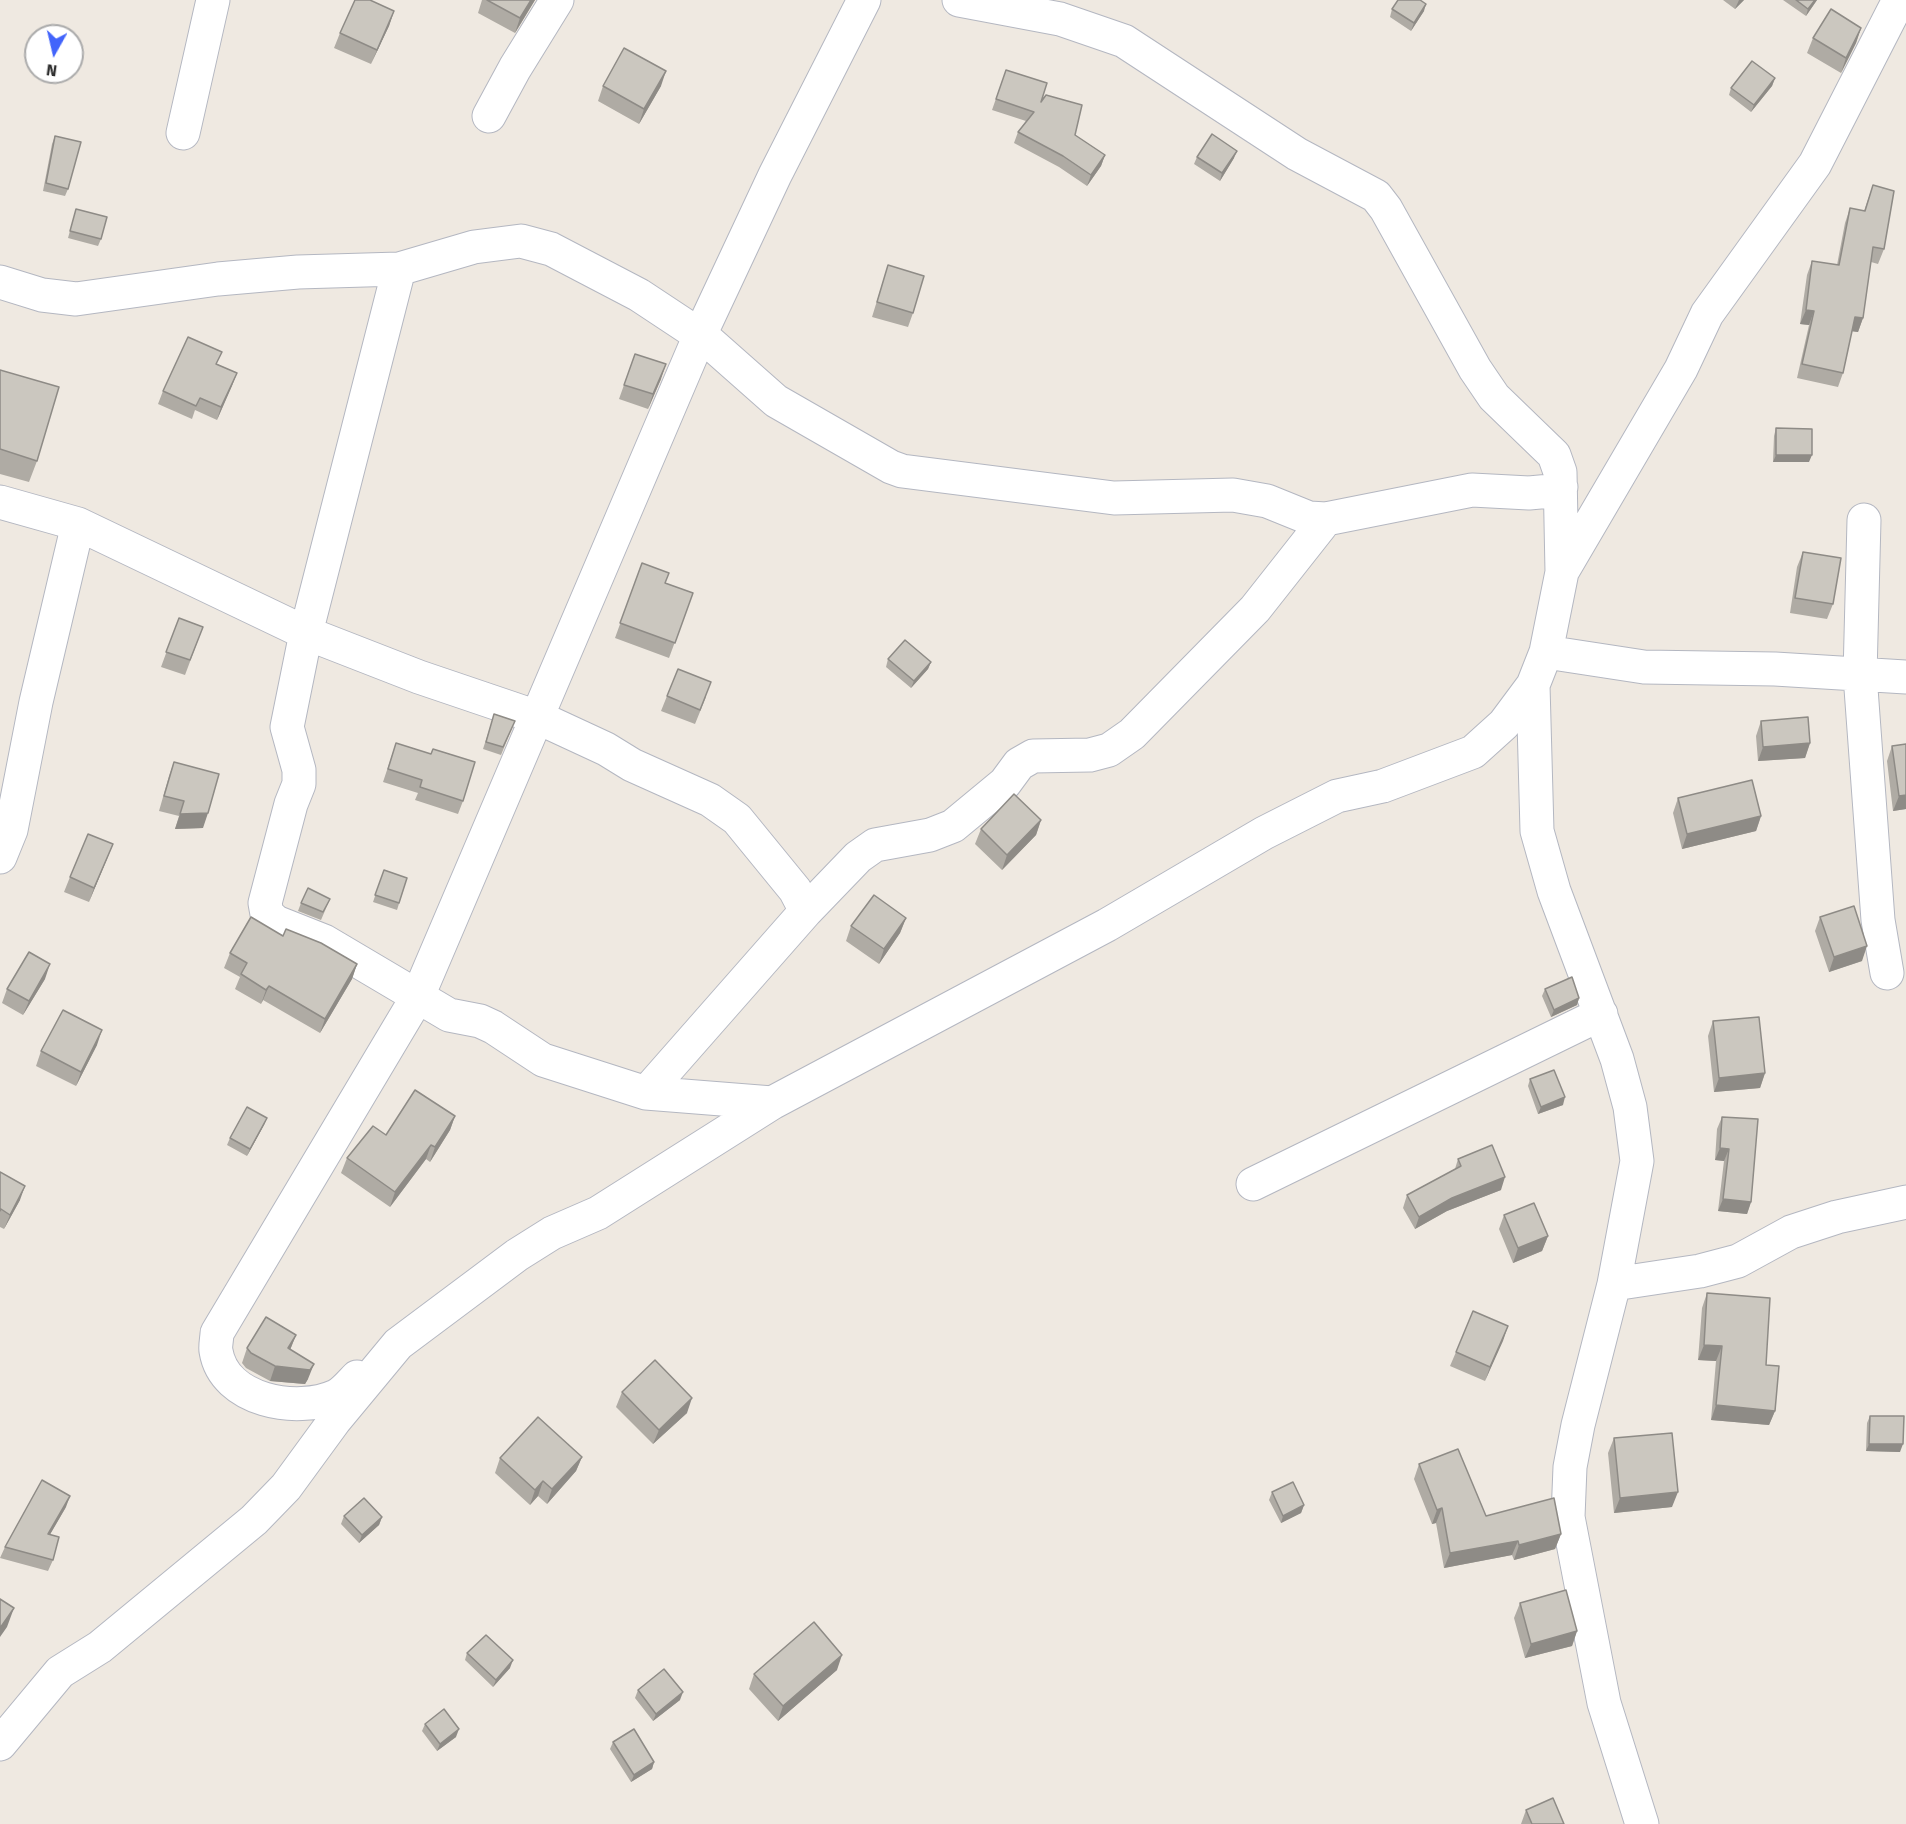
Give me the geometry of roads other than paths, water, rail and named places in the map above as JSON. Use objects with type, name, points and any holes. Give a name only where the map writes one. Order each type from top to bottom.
[{"type":"street","points":[[183,133],[213,0]]},
{"type":"street","points":[[489,116],[515,68],[557,0]]},
{"type":"street","points":[[864,0],[775,175],[700,335],[418,996],[217,1333],[215,1350],[221,1365],[244,1390],[279,1403],[300,1404],[338,1395],[376,1359],[517,1256],[552,1233],[598,1214],[772,1102],[1107,925],[1264,833],[1337,796],[1383,786],[1473,752],[1504,724],[1533,685],[1546,652],[1562,572],[1560,472],[1554,456],[1494,397],[1376,196],[1297,154],[1124,42],[1060,19],[959,0]]},
{"type":"street","points":[[1562,572],[1681,369],[1707,314],[1815,164],[1899,0]]},
{"type":"street","points":[[0,282],[42,295],[76,299],[218,279],[399,269],[474,247],[521,241],[550,249],[639,296],[700,335],[776,400],[891,467],[902,471],[1114,498],[1233,495],[1267,501],[1310,518],[1326,519],[1472,490],[1529,493],[1551,491],[1561,487]]},
{"type":"street","points":[[399,269],[306,633],[287,727],[299,770],[299,784],[291,804],[265,903],[267,914],[276,922],[324,941],[449,1015],[480,1021],[543,1060],[646,1093],[772,1102]]},
{"type":"street","points":[[0,502],[78,524],[306,633],[419,677],[537,717],[724,808],[737,819],[795,890],[806,911]]},
{"type":"street","points":[[646,1093],[806,911],[858,857],[875,845],[930,835],[953,826],[1005,783],[1019,764],[1033,756],[1090,755],[1109,750],[1132,734],[1255,609],[1326,519]]},
{"type":"street","points":[[1864,520],[1860,675],[1878,920],[1887,973]]},
{"type":"street","points":[[0,857],[11,830],[36,702],[78,524]]},
{"type":"street","points":[[1546,652],[1644,667],[1775,669],[1906,676]]},
{"type":"street","points":[[1533,685],[1537,831],[1554,891],[1601,1014],[1630,1107],[1637,1161],[1614,1284],[1578,1425],[1570,1467],[1568,1517],[1604,1703],[1642,1824]]},
{"type":"street","points":[[1253,1184],[1601,1014]]},
{"type":"street","points":[[1614,1284],[1700,1271],[1738,1261],[1791,1232],[1837,1217],[1906,1202]]},
{"type":"street","points":[[0,1744],[60,1672],[100,1647],[254,1520],[286,1487],[335,1420],[398,1344]]}]
